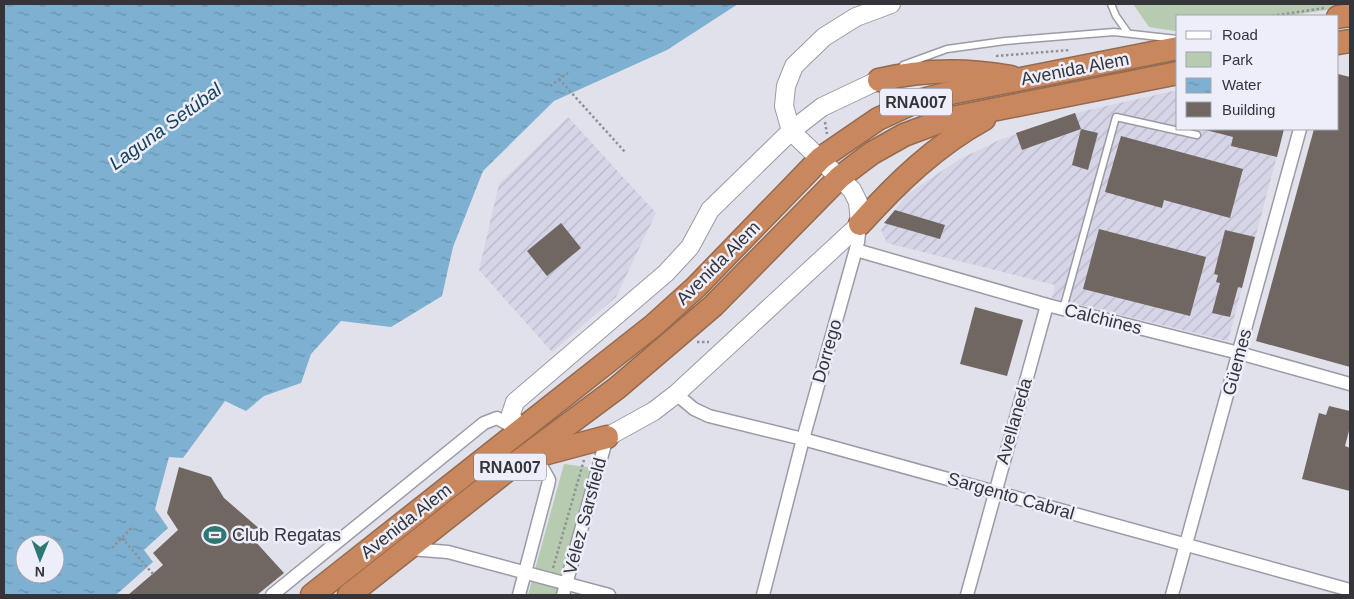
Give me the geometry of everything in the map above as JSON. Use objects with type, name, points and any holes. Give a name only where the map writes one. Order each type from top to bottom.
[{"type":"highway","points":[[1333,12],[1350,15]]},
{"type":"highway","name":"Avenida Alem","points":[[312,595],[517,429],[658,322],[696,287],[821,158],[878,119],[915,102],[1176,48]]},
{"type":"highway","points":[[879,80],[901,74],[943,70],[974,70],[1025,79]]},
{"type":"highway","name":"Avenida Alem","points":[[349,595],[618,388],[713,306],[840,177],[888,143],[947,119],[1176,73]]},
{"type":"highway","points":[[860,224],[931,153],[957,134],[984,119],[1026,102]]},
{"type":"highway","points":[[530,455],[607,437]]},
{"type":"street","points":[[791,131],[784,106],[786,86],[794,66],[812,47],[839,26],[856,17],[890,4]]},
{"type":"street","points":[[519,595],[549,480],[530,455],[517,429],[511,414],[515,402],[666,274],[690,247],[710,210],[791,131],[822,107],[879,80]]},
{"type":"street","name":"Güemes","points":[[1172,595],[1300,130]]},
{"type":"street","name":"Dorrego","points":[[763,595],[803,439],[856,250],[860,224],[860,210],[855,195],[821,158],[791,131]]},
{"type":"street","points":[[607,437],[654,411],[676,394],[860,224]]},
{"type":"street","name":"Calchines","points":[[856,250],[1047,305],[1240,353],[1350,384]]},
{"type":"street","name":"Avellaneda","points":[[967,595],[994,491],[1047,305]]},
{"type":"street","name":"Sargento Cabral","points":[[676,394],[694,409],[709,416],[803,439],[1350,590]]},
{"type":"street","points":[[272,595],[484,423],[497,418],[517,429]]},
{"type":"street","name":"Vélez Sarsfield","points":[[565,590],[607,437]]},
{"type":"street","points":[[407,549],[448,552],[550,578],[565,590],[609,595]]},
{"type":"lane","points":[[1111,4],[1116,16],[1128,33]]},
{"type":"lane","points":[[879,80],[899,67],[947,49],[1005,41],[1128,33],[1176,40]]},
{"type":"lane","points":[[1063,309],[1116,117],[1197,135]]},
{"type":"path","points":[[1287,15],[1333,12]]},
{"type":"path","points":[[550,86],[569,72]]},
{"type":"path","points":[[559,79],[625,152]]},
{"type":"path","points":[[550,578],[579,476]]},
{"type":"path","points":[[112,548],[133,526]]},
{"type":"path","points":[[122,538],[153,574]]},
{"type":"shaded area","points":[[1176,90],[1176,130],[1284,130],[1228,341],[1052,298],[1055,285],[887,243],[881,230],[906,195],[960,159],[997,141],[1075,113]]},
{"type":"shaded area","points":[[568,117],[656,213],[616,297],[552,352],[479,270],[499,184]]},
{"type":"green space","points":[[1133,4],[1350,4],[1350,6],[1294,15],[1176,15],[1176,31],[1149,27]]},
{"type":"green space","points":[[564,464],[594,468],[558,595],[528,595]]},
{"type":"water","name":"Laguna Setúbal","points":[[4,4],[738,4],[667,50],[554,101],[483,171],[453,247],[442,296],[391,327],[341,321],[311,354],[301,383],[264,396],[246,411],[225,401],[183,458],[169,457],[155,509],[168,528],[144,550],[153,562],[116,595],[4,595]]},
{"type":"building","points":[[1339,74],[1350,77],[1350,367],[1256,341],[1314,130],[1339,130]]},
{"type":"building","points":[[1075,113],[1081,129],[1022,150],[1016,133]]},
{"type":"building","points":[[1081,129],[1098,133],[1088,170],[1072,165]]},
{"type":"building","points":[[1206,130],[1284,130],[1277,157],[1231,146],[1233,137]]},
{"type":"building","points":[[1121,136],[1243,169],[1230,218],[1164,200],[1162,208],[1105,192]]},
{"type":"building","points":[[895,210],[945,225],[940,239],[884,223]]},
{"type":"building","points":[[561,223],[581,248],[547,276],[527,251]]},
{"type":"building","points":[[1099,229],[1206,257],[1190,316],[1083,289]]},
{"type":"building","points":[[1225,230],[1255,237],[1242,288],[1238,287],[1230,317],[1212,313],[1220,283],[1216,282],[1218,275],[1214,274]]},
{"type":"building","points":[[975,307],[1023,320],[1007,376],[960,364]]},
{"type":"building","points":[[1329,406],[1350,411],[1350,427],[1345,446],[1350,448],[1350,491],[1302,479],[1319,413],[1326,415]]},
{"type":"building","name":"Club Regatas","points":[[179,467],[211,477],[224,498],[262,531],[253,539],[284,573],[257,595],[128,595],[163,565],[153,553],[178,530],[167,513]]},
{"type":"place","name":"Club Regatas","points":[[215,535]]}]
